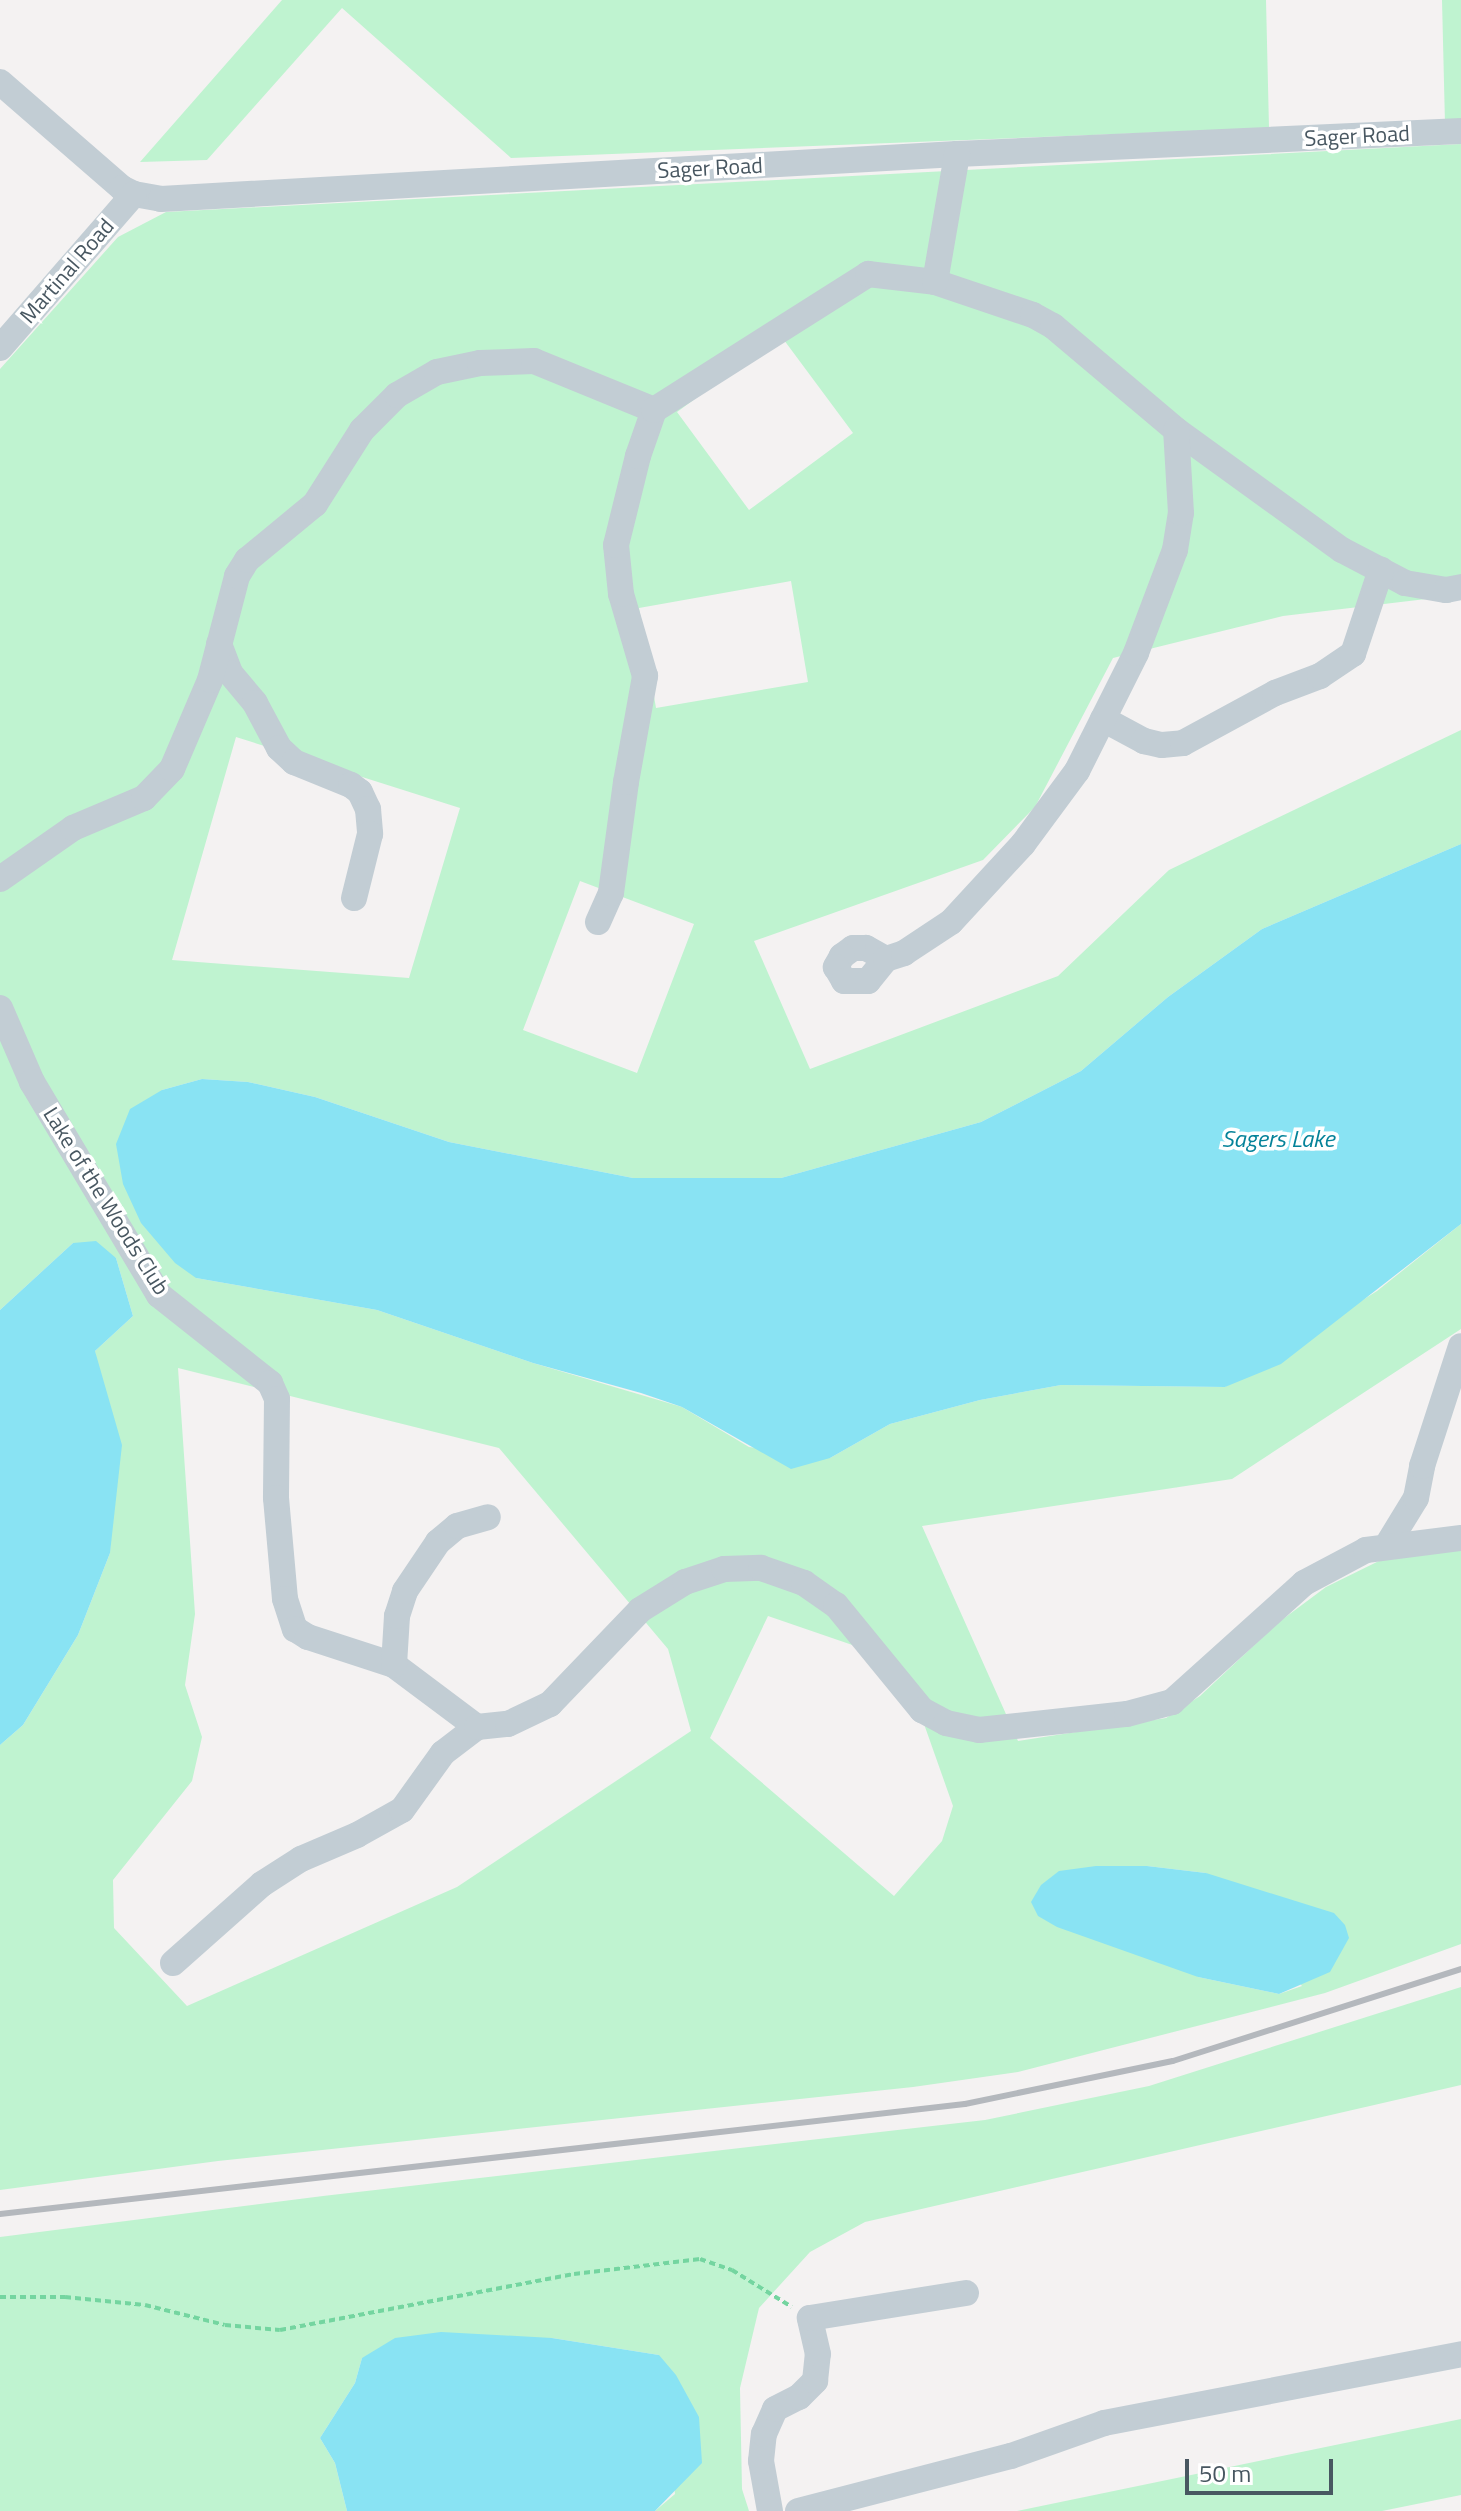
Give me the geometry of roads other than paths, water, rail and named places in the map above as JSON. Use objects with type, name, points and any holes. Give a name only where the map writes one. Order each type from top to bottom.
[{"type":"street","name":"Sager Road","points":[[0,82],[111,180],[134,194],[161,199],[957,154],[1461,131]]},
{"type":"street","points":[[935,282],[957,154]]},
{"type":"street","name":"Martinal Road","points":[[0,348],[134,194]]},
{"type":"street","points":[[598,922],[611,893],[645,676],[621,594],[616,545],[638,456],[654,410],[868,274],[935,282],[1033,315],[1053,326],[1176,430],[1342,550],[1405,583],[1446,590],[1461,587]]},
{"type":"street","points":[[0,879],[73,828],[144,798],[172,769],[210,680],[237,576],[247,560],[315,504],[371,421],[397,395],[437,372],[480,363],[534,361],[654,410]]},
{"type":"street","points":[[886,959],[904,953],[951,922],[1023,844],[1077,771],[1136,653],[1175,550],[1181,513],[1176,430]]},
{"type":"street","points":[[1103,719],[1144,741],[1162,745],[1183,743],[1275,693],[1320,676],[1353,654],[1381,570]]},
{"type":"street","points":[[219,644],[230,673],[255,703],[279,748],[294,762],[351,785],[360,792],[368,809],[370,834],[354,898]]},
{"type":"street","name":"Lake of the Woods Club","points":[[0,1008],[32,1082],[159,1295],[270,1383],[277,1399],[276,1498],[285,1599],[295,1629],[308,1637],[394,1665],[477,1727]]},
{"type":"street","points":[[1386,1547],[1416,1498],[1422,1466],[1461,1346]]},
{"type":"street","points":[[394,1665],[397,1616],[405,1591],[438,1542],[457,1526],[488,1517]]},
{"type":"street","points":[[173,1963],[262,1884],[301,1859],[357,1835],[402,1810],[443,1753],[477,1727],[508,1724],[550,1704],[640,1610],[685,1582],[724,1569],[761,1568],[804,1583],[836,1605],[922,1710],[946,1723],[979,1730],[1127,1714],[1172,1702],[1304,1583],[1366,1550],[1461,1538]]},
{"type":"street","points":[[770,2511],[761,2461],[764,2434],[775,2409],[799,2397],[815,2381],[818,2354],[810,2318],[966,2293]]},
{"type":"street","points":[[798,2511],[1011,2456],[1104,2423],[1461,2354]]},
{"type":"water","name":"Sagers Lake","points":[[1461,844],[1461,1224],[1281,1364],[1225,1387],[1061,1385],[980,1400],[890,1424],[830,1458],[791,1469],[682,1407],[641,1393],[533,1363],[377,1310],[196,1278],[175,1263],[141,1223],[123,1184],[116,1144],[130,1109],[162,1090],[202,1079],[248,1082],[315,1097],[449,1142],[633,1178],[781,1178],[981,1122],[1081,1071],[1168,997],[1262,929]]},
{"type":"water","points":[[96,1241],[116,1258],[133,1316],[95,1351],[122,1445],[110,1553],[78,1635],[23,1725],[0,1745],[0,1310],[73,1243]]},
{"type":"water","points":[[1096,1866],[1147,1866],[1206,1873],[1334,1913],[1345,1925],[1349,1938],[1330,1972],[1279,1994],[1198,1977],[1057,1927],[1038,1916],[1031,1902],[1041,1885],[1059,1871]]},
{"type":"water","points":[[441,2332],[552,2338],[659,2355],[676,2375],[699,2417],[702,2463],[655,2511],[347,2511],[335,2463],[320,2438],[355,2383],[362,2358],[395,2338]]},
{"type":"railway","points":[[0,2214],[965,2104],[1173,2061],[1461,1969]]}]
